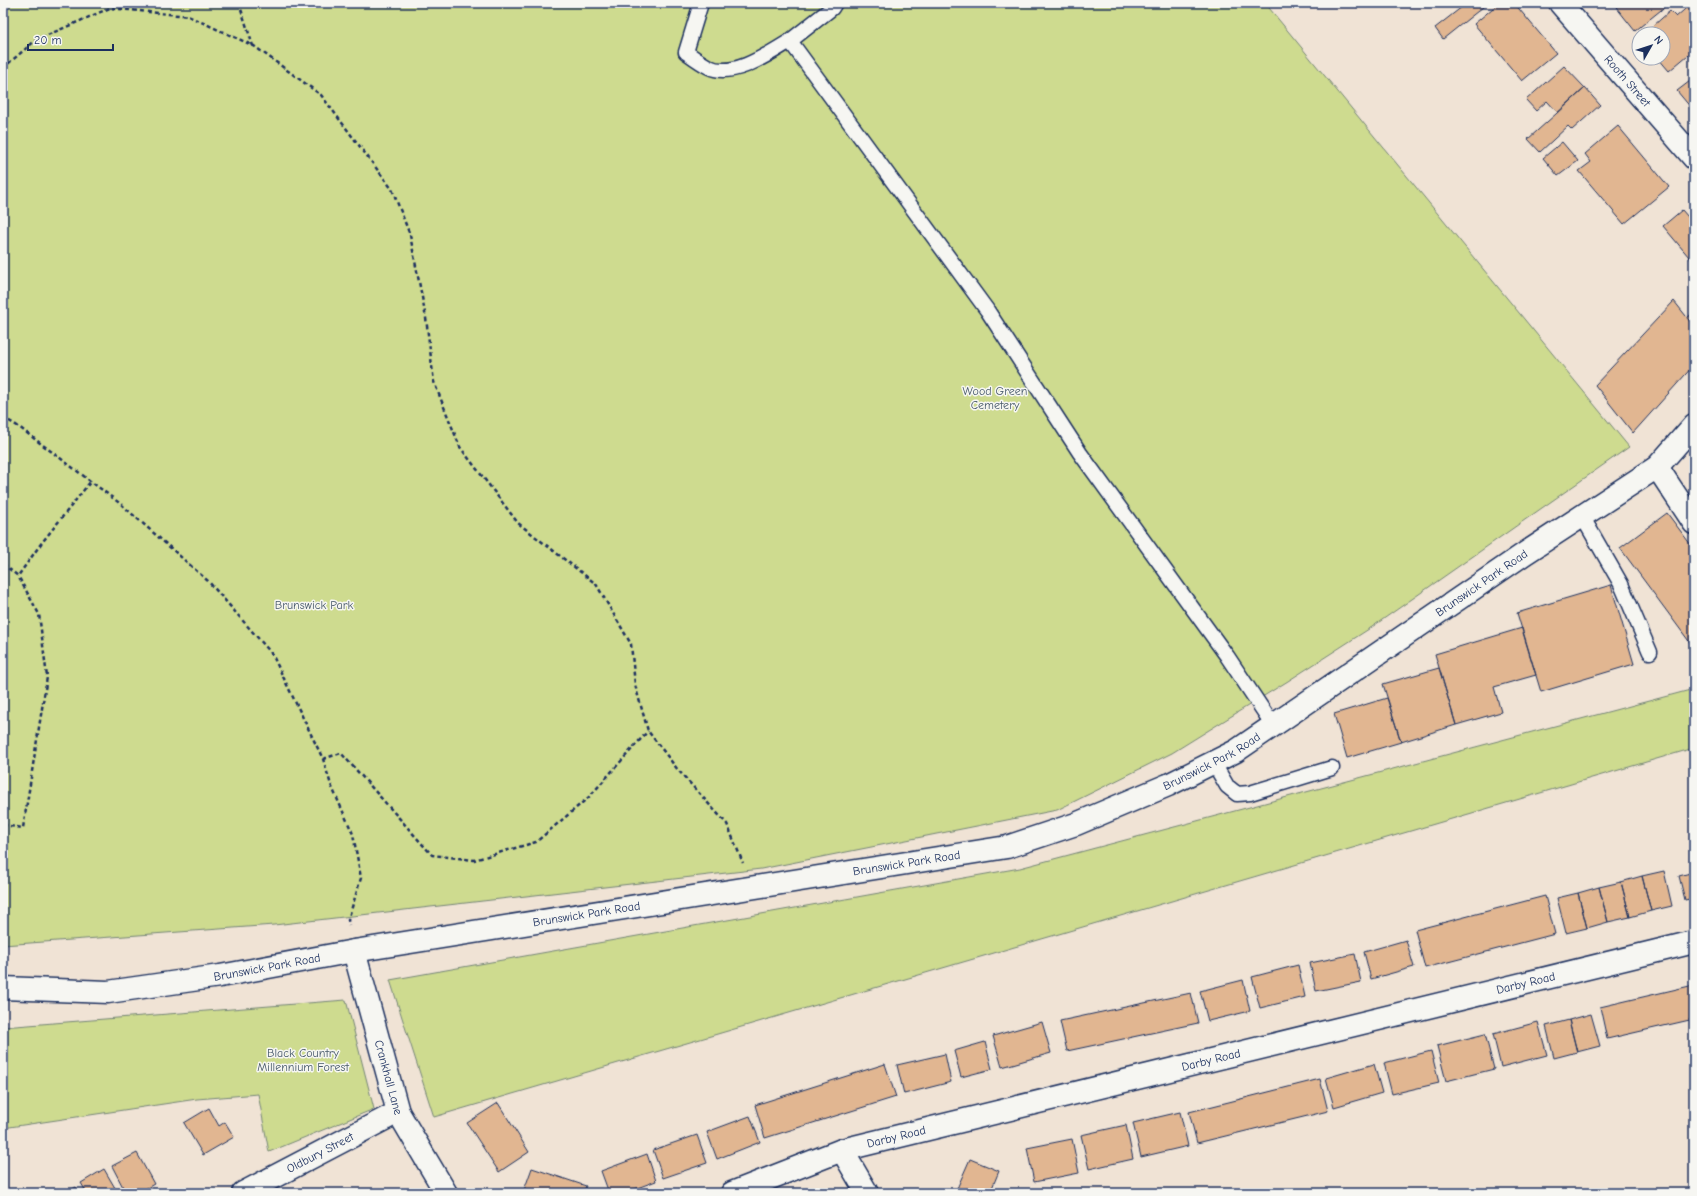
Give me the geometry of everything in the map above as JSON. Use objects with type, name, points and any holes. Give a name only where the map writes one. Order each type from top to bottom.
[{"type":"street","name":"Rooth Street","points":[[1560,3],[1694,158]]},
{"type":"street","name":"Brunswick Park Road","points":[[3,988],[108,992],[220,976],[354,951],[1007,847],[1076,824],[1168,785],[1236,751],[1582,516],[1657,467],[1694,425]]},
{"type":"street","points":[[1657,467],[1694,523]]},
{"type":"street","name":"Darby Road","points":[[732,1193],[842,1150],[1694,942]]},
{"type":"street","name":"Crankhall Lane","points":[[354,951],[398,1112],[446,1193]]},
{"type":"street","name":"Oldbury Street","points":[[243,1193],[398,1112]]},
{"type":"street","points":[[842,1150],[867,1193]]},
{"type":"lane","points":[[701,3],[686,52],[711,68],[733,70],[754,62],[790,41],[832,8],[835,3]]},
{"type":"lane","points":[[790,41],[987,310],[1080,453],[1227,656],[1273,725]]},
{"type":"lane","points":[[1582,516],[1621,584],[1650,652]]},
{"type":"lane","points":[[1213,762],[1226,786],[1237,794],[1250,793],[1332,768]]},
{"type":"path","points":[[239,3],[254,46]]},
{"type":"path","points":[[3,68],[36,40],[110,8],[188,16],[254,46],[321,95],[392,189],[410,235],[426,318],[434,382],[460,447],[518,524],[596,584],[632,644],[635,684],[648,731],[678,770],[727,824],[754,888]]},
{"type":"path","points":[[3,418],[19,427],[122,505],[208,581],[272,654],[322,759],[353,834],[361,878],[348,920],[354,951]]},
{"type":"path","points":[[18,576],[91,482]]},
{"type":"path","points":[[3,564],[18,576],[39,614],[47,677],[23,828],[3,825]]},
{"type":"path","points":[[322,759],[341,753],[432,855],[474,860],[536,842],[589,797],[648,731]]},
{"type":"green space","points":[[3,3],[1265,3],[1629,447],[1372,627],[1288,681],[1172,753],[1057,810],[761,869],[274,925],[3,945]]},
{"type":"green space","points":[[1694,689],[1694,748],[434,1117],[390,980],[1020,868]]},
{"type":"green space","name":"Black Country Millennium Forest","points":[[346,1000],[374,1109],[269,1152],[258,1094],[197,1099],[3,1128],[3,1027]]},
{"type":"building","points":[[1467,3],[1488,3],[1443,39],[1435,28]]},
{"type":"building","points":[[1499,3],[1514,3],[1556,53],[1522,81],[1474,24]]},
{"type":"building","points":[[1620,3],[1663,3],[1666,6],[1641,26],[1631,26],[1616,7]]},
{"type":"building","points":[[1692,3],[1694,3],[1694,35],[1690,39],[1694,43],[1694,50],[1669,71],[1665,66],[1671,66],[1671,26],[1653,26],[1670,11],[1676,17]]},
{"type":"building","points":[[1564,66],[1585,88],[1558,113],[1547,101],[1536,111],[1526,100]]},
{"type":"building","points":[[1694,78],[1694,107],[1692,109],[1677,91]]},
{"type":"building","points":[[1585,88],[1600,105],[1572,130],[1568,126],[1540,152],[1528,139]]},
{"type":"building","points":[[1618,126],[1669,187],[1624,224],[1579,171],[1591,162],[1585,154]]},
{"type":"building","points":[[1562,142],[1578,161],[1558,176],[1543,158]]},
{"type":"building","points":[[1682,210],[1694,224],[1694,263],[1663,226]]},
{"type":"building","points":[[1674,301],[1694,326],[1694,365],[1633,433],[1595,385]]},
{"type":"building","points":[[1694,312],[1694,326],[1687,318]]},
{"type":"building","points":[[1667,513],[1694,549],[1694,648],[1620,548]]},
{"type":"building","points":[[1611,585],[1634,664],[1541,692],[1517,613]]},
{"type":"building","points":[[1522,628],[1536,675],[1494,687],[1501,712],[1456,725],[1435,654]]},
{"type":"building","points":[[1439,668],[1456,725],[1401,742],[1383,684]]},
{"type":"building","points":[[1387,698],[1401,742],[1347,758],[1334,714]]},
{"type":"building","points":[[1664,871],[1672,906],[1651,911],[1642,876]]},
{"type":"building","points":[[1694,872],[1694,898],[1685,900],[1679,876]]},
{"type":"building","points":[[1642,876],[1651,911],[1630,917],[1621,882]]},
{"type":"building","points":[[1621,882],[1630,917],[1608,922],[1599,887]]},
{"type":"building","points":[[1599,887],[1608,922],[1587,928],[1578,893]]},
{"type":"building","points":[[1578,893],[1587,928],[1566,933],[1557,898]]},
{"type":"building","points":[[1545,896],[1555,934],[1425,968],[1415,930]]},
{"type":"building","points":[[1406,940],[1414,967],[1371,979],[1364,952]]},
{"type":"building","points":[[1355,954],[1361,982],[1316,991],[1310,963]]},
{"type":"building","points":[[1298,965],[1305,997],[1260,1008],[1252,977]]},
{"type":"building","points":[[1243,980],[1250,1011],[1208,1021],[1200,991]]},
{"type":"building","points":[[1694,985],[1694,1019],[1607,1039],[1600,1007]]},
{"type":"building","points":[[1191,993],[1198,1023],[1067,1051],[1060,1021]]},
{"type":"building","points":[[1591,1014],[1600,1046],[1577,1052],[1569,1020]]},
{"type":"building","points":[[1569,1020],[1577,1052],[1554,1058],[1546,1026]]},
{"type":"building","points":[[1042,1022],[1051,1053],[1002,1067],[993,1036]]},
{"type":"building","points":[[1538,1022],[1547,1055],[1501,1067],[1493,1034]]},
{"type":"building","points":[[1485,1034],[1494,1069],[1446,1081],[1437,1046]]},
{"type":"building","points":[[985,1042],[992,1069],[961,1077],[954,1051]]},
{"type":"building","points":[[1431,1051],[1439,1083],[1392,1094],[1384,1063]]},
{"type":"building","points":[[945,1054],[951,1082],[904,1094],[897,1065]]},
{"type":"building","points":[[885,1064],[896,1097],[765,1138],[755,1105]]},
{"type":"building","points":[[1374,1064],[1382,1093],[1334,1107],[1326,1078]]},
{"type":"building","points":[[1320,1079],[1328,1111],[1197,1143],[1189,1112]]},
{"type":"building","points":[[498,1103],[529,1152],[499,1172],[467,1123]]},
{"type":"building","points":[[209,1108],[219,1126],[225,1122],[234,1137],[203,1155],[184,1123]]},
{"type":"building","points":[[1180,1112],[1188,1146],[1141,1157],[1133,1123]]},
{"type":"building","points":[[750,1116],[760,1142],[717,1159],[707,1132]]},
{"type":"building","points":[[1126,1125],[1133,1159],[1089,1169],[1081,1135]]},
{"type":"building","points":[[697,1135],[707,1163],[663,1178],[653,1150]]},
{"type":"building","points":[[1072,1139],[1079,1173],[1034,1182],[1027,1148]]},
{"type":"building","points":[[137,1153],[154,1184],[138,1193],[126,1193],[112,1166]]},
{"type":"building","points":[[647,1154],[656,1181],[624,1193],[609,1193],[601,1171]]},
{"type":"building","points":[[970,1159],[999,1171],[990,1193],[955,1193]]},
{"type":"building","points":[[532,1168],[586,1186],[583,1193],[523,1193]]},
{"type":"building","points":[[104,1169],[118,1193],[87,1193],[81,1183]]},
{"type":"building","points":[[76,1187],[79,1193],[64,1193]]},
{"type":"park label","name":"Wood Green Cemetery","points":[[995,398]]},
{"type":"park label","name":"Brunswick Park","points":[[314,605]]}]
